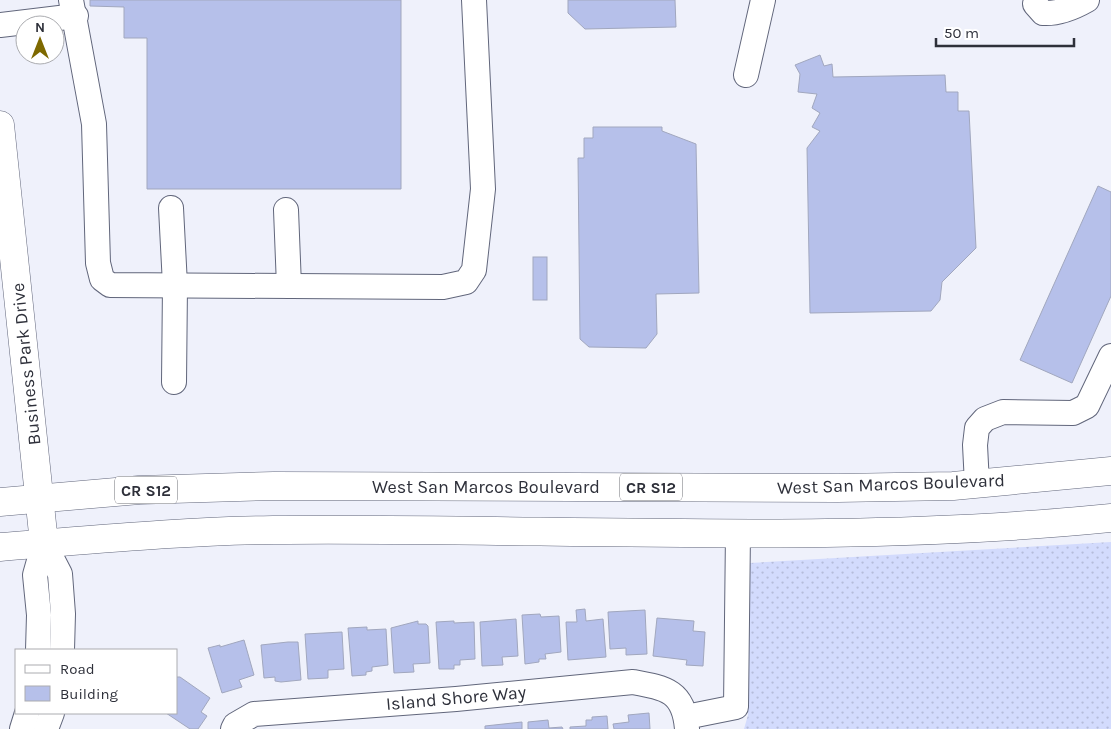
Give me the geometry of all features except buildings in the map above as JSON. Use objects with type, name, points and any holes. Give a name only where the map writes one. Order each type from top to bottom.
[{"type":"main road","name":"Business Park Drive","points":[[0,125],[44,543]]},
{"type":"main road","name":"West San Marcos Boulevard","points":[[40,499],[139,490],[274,486],[838,488],[978,484],[1111,471]]},
{"type":"main road","name":"CR S12","points":[[0,502],[40,499]]},
{"type":"main road","points":[[0,547],[142,534],[271,530],[738,532],[956,530],[1111,518]]},
{"type":"street","points":[[0,25],[73,8],[94,124],[98,264],[102,279],[110,285],[443,287],[466,282],[474,270],[483,189],[474,0]]},
{"type":"street","points":[[746,75],[763,0]]},
{"type":"street","points":[[1035,4],[1043,13],[1052,14],[1071,9],[1087,0]]},
{"type":"street","points":[[171,208],[175,285],[174,382]]},
{"type":"street","points":[[286,210],[289,286]]},
{"type":"street","points":[[978,484],[975,445],[977,428],[985,419],[1003,412],[1073,413],[1087,406],[1111,356]]},
{"type":"street","points":[[684,715],[736,707],[738,532]]},
{"type":"street","points":[[38,649],[40,615],[35,575],[44,543]]},
{"type":"street","points":[[44,543],[60,574],[63,614],[62,649]]},
{"type":"street","name":"Island Shore Way","points":[[233,729],[235,725],[254,714],[456,699],[634,682],[662,687],[684,715]]},
{"type":"street","points":[[22,729],[27,714]]},
{"type":"street","points":[[46,729],[52,714]]},
{"type":"shaded area","points":[[1111,542],[1111,729],[744,729],[748,715],[750,563]]}]
